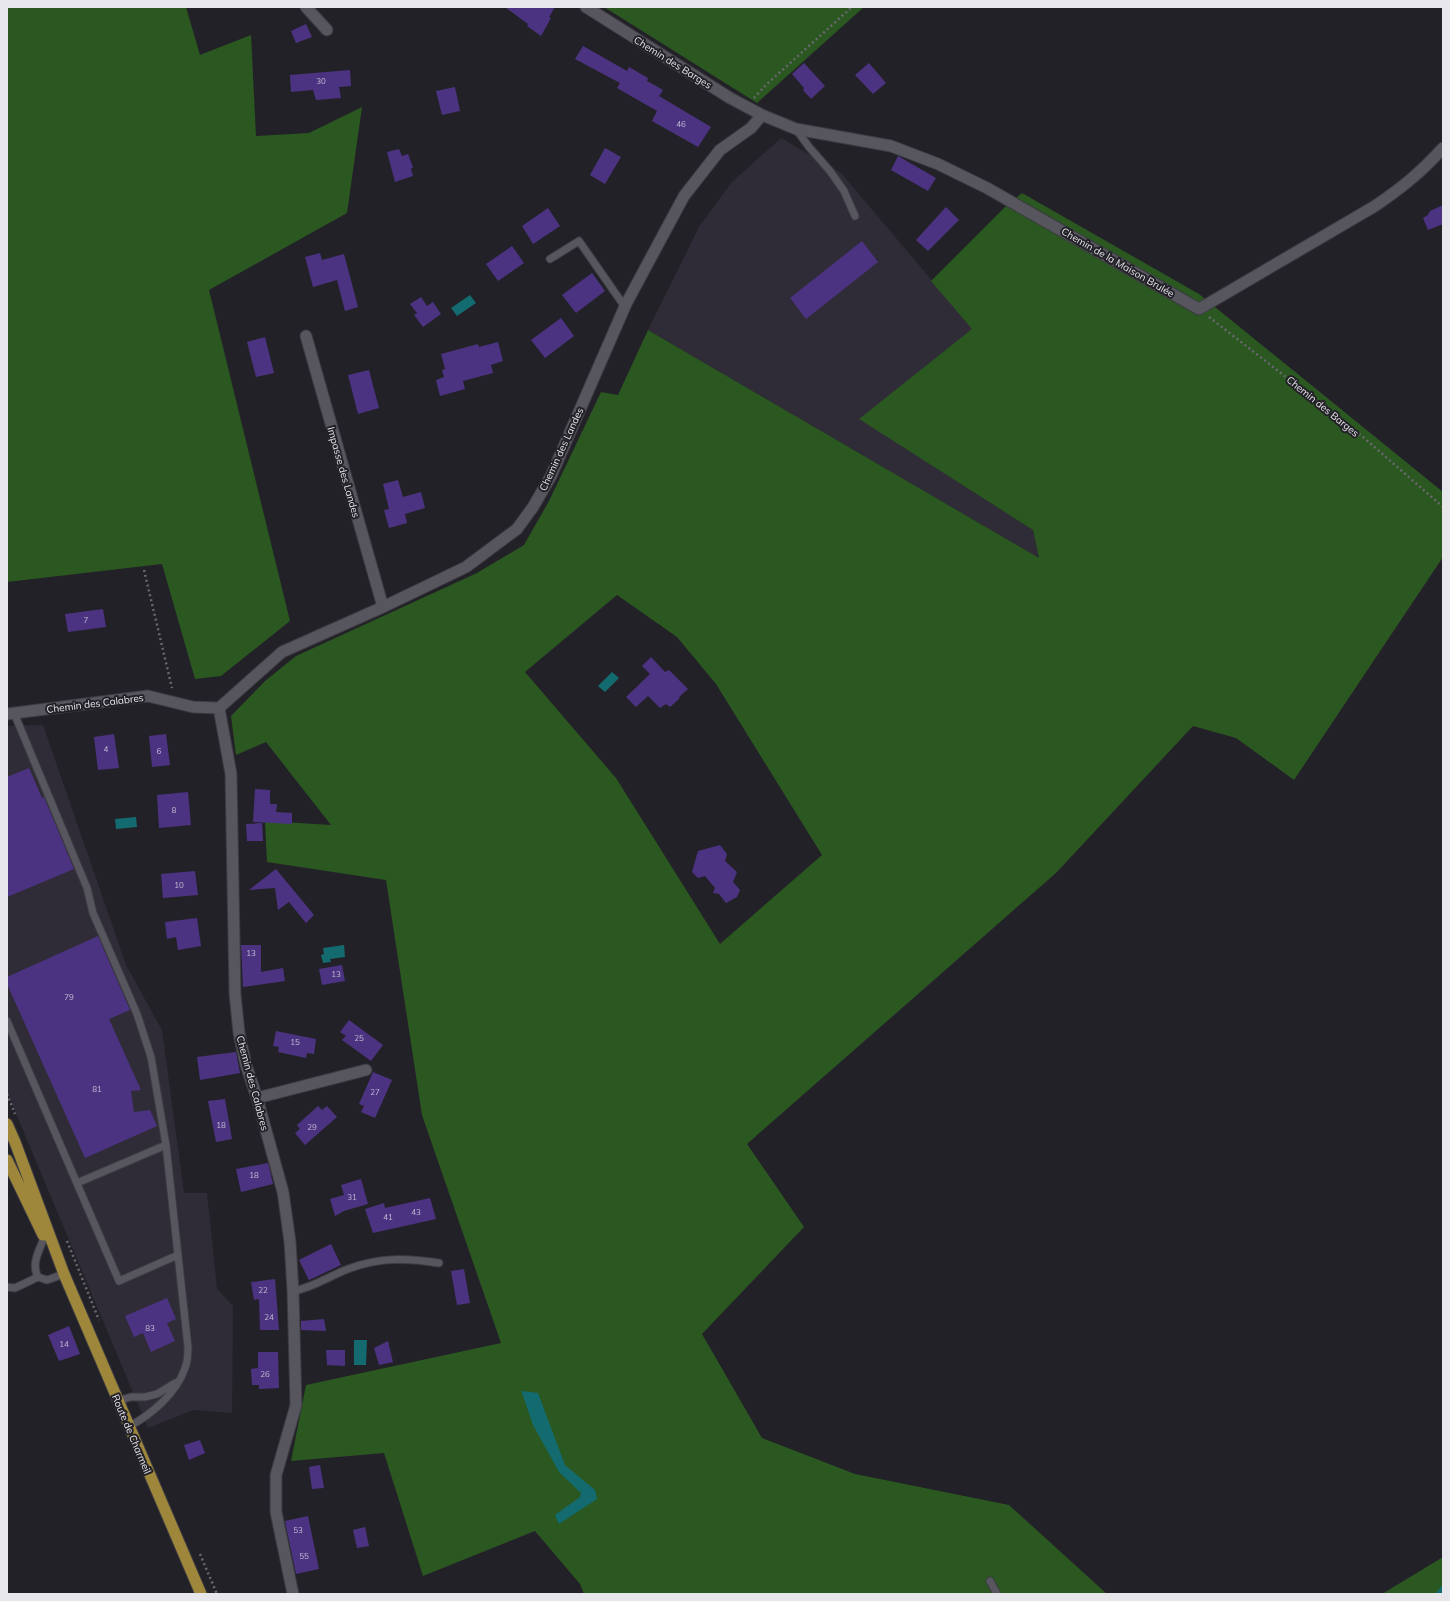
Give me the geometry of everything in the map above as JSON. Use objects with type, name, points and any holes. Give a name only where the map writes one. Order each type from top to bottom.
[{"type":"main road","name":"Route de Charmeil","points":[[7,1124],[64,1274],[128,1427],[201,1594]]},
{"type":"main road","name":"Route de Charmeil","points":[[7,1160],[44,1238],[64,1274]]},
{"type":"street","points":[[306,7],[327,30]]},
{"type":"street","name":"Chemin des Barges","points":[[586,7],[730,98],[762,115]]},
{"type":"street","name":"Chemin de la Maison Brulée","points":[[762,115],[796,128],[891,146],[938,164],[987,188],[1200,309]]},
{"type":"street","name":"Chemin des Landes","points":[[220,708],[282,652],[384,607],[466,567],[517,529],[533,507],[551,476],[624,307],[684,196],[720,150],[751,128],[762,115]]},
{"type":"street","points":[[1200,309],[1375,206],[1402,188],[1423,170],[1443,148]]},
{"type":"street","name":"Impasse des Landes","points":[[306,336],[384,607]]},
{"type":"street","name":"Chemin des Calabres","points":[[10,714],[148,696],[193,707],[220,708],[231,774],[235,994],[238,1025],[246,1065],[257,1098],[283,1192],[288,1224],[293,1291],[296,1405],[276,1475],[276,1512],[293,1594]]},
{"type":"street","points":[[257,1098],[366,1070]]},
{"type":"lane","points":[[796,128],[844,191],[855,216]]},
{"type":"lane","points":[[550,259],[579,241],[624,307]]},
{"type":"lane","points":[[10,714],[87,888],[93,913],[137,1014],[151,1057],[166,1145],[188,1347],[187,1360],[179,1381],[165,1398],[141,1420],[128,1427]]},
{"type":"lane","points":[[7,1021],[119,1281],[178,1255]]},
{"type":"lane","points":[[77,1183],[166,1145]]},
{"type":"lane","points":[[38,1278],[35,1272],[34,1264],[44,1238]]},
{"type":"lane","points":[[293,1291],[305,1289],[365,1263],[411,1259],[439,1263]]},
{"type":"lane","points":[[7,1287],[15,1288],[38,1278],[47,1280],[64,1274]]},
{"type":"lane","points":[[117,1401],[131,1397],[145,1397],[157,1394],[179,1381]]},
{"type":"lane","points":[[990,1581],[997,1594]]},
{"type":"path","points":[[746,107],[767,84],[852,7]]},
{"type":"path","name":"Chemin des Barges","points":[[1200,309],[1362,437],[1443,507]]},
{"type":"path","points":[[144,570],[175,703]]},
{"type":"path","points":[[7,1094],[16,1117]]},
{"type":"path","points":[[64,1235],[100,1323]]},
{"type":"shaded area","points":[[781,138],[841,173],[973,329],[860,419],[1033,530],[1039,558],[648,330],[699,227],[731,183]]},
{"type":"shaded area","points":[[43,725],[126,965],[162,1030],[184,1193],[207,1193],[217,1289],[233,1306],[232,1413],[193,1410],[148,1428],[7,1092],[7,726]]},
{"type":"green space","points":[[7,7],[186,7],[200,55],[251,35],[256,136],[309,133],[362,107],[347,213],[209,290],[290,621],[221,676],[195,679],[162,564],[7,582]]},
{"type":"green space","points":[[604,7],[864,7],[757,103]]},
{"type":"green space","points":[[1022,193],[1199,294],[1443,492],[1443,557],[1294,780],[1236,738],[1193,726],[1056,873],[747,1144],[804,1227],[702,1334],[762,1438],[855,1474],[1009,1505],[1107,1594],[584,1594],[580,1584],[535,1531],[423,1576],[384,1453],[291,1461],[306,1385],[501,1343],[422,1115],[386,880],[267,862],[265,821],[331,825],[266,742],[236,755],[231,716],[265,681],[296,656],[477,573],[524,545],[549,501],[601,392],[618,395],[648,330],[1039,558],[1033,530],[859,419],[972,329],[931,281],[1004,208]],"holes":[[[617,595],[677,637],[716,684],[822,855],[720,944],[616,778],[525,672]]]},
{"type":"green space","points":[[1443,1557],[1443,1594],[1382,1594]]},
{"type":"water","points":[[470,295],[476,303],[457,316],[451,308]]},
{"type":"water","points":[[612,672],[619,678],[605,692],[598,686]]},
{"type":"water","points":[[136,817],[137,827],[116,829],[115,819]]},
{"type":"water","points":[[344,945],[345,957],[330,959],[331,962],[323,963],[321,955],[324,954],[323,948]]},
{"type":"water","points":[[354,1340],[367,1340],[366,1365],[354,1365]]},
{"type":"water","points":[[521,1390],[538,1393],[565,1465],[595,1490],[597,1499],[559,1524],[555,1515],[580,1497],[581,1493],[559,1472],[533,1425]]},
{"type":"building","points":[[505,7],[555,7],[541,36]]},
{"type":"building","points":[[306,24],[312,37],[296,43],[291,31]]},
{"type":"building","points":[[583,46],[627,71],[629,67],[648,78],[647,81],[663,90],[659,96],[711,127],[698,147],[652,121],[657,111],[617,88],[620,83],[575,59]]},
{"type":"building","points":[[804,63],[825,86],[811,99],[792,74]]},
{"type":"building","points":[[869,63],[886,83],[873,94],[855,75]]},
{"type":"building","points":[[350,70],[351,86],[339,87],[341,98],[316,100],[313,90],[291,92],[290,75]]},
{"type":"building","points":[[455,87],[460,111],[442,115],[436,91]]},
{"type":"building","points":[[605,148],[621,157],[605,184],[590,175]]},
{"type":"building","points":[[399,149],[402,156],[408,154],[413,167],[411,169],[413,176],[395,182],[387,152]]},
{"type":"building","points":[[898,156],[936,178],[928,191],[891,170]]},
{"type":"building","points":[[1443,205],[1443,224],[1428,230],[1423,218],[1428,215],[1430,211]]},
{"type":"building","points":[[946,207],[959,220],[928,251],[916,240]]},
{"type":"building","points":[[548,208],[560,226],[533,244],[522,226]]},
{"type":"building","points":[[862,241],[878,262],[806,319],[790,298]]},
{"type":"building","points":[[512,246],[524,263],[498,281],[486,264]]},
{"type":"building","points":[[320,253],[322,260],[344,254],[358,307],[345,311],[337,280],[313,287],[305,257]]},
{"type":"building","points":[[592,273],[605,291],[576,313],[562,295]]},
{"type":"building","points":[[421,297],[427,306],[433,302],[441,314],[423,327],[414,315],[417,313],[410,304]]},
{"type":"building","points":[[561,318],[574,336],[545,358],[531,340]]},
{"type":"building","points":[[265,337],[274,373],[256,377],[247,342]]},
{"type":"building","points":[[498,342],[503,361],[491,365],[493,373],[463,381],[465,389],[440,396],[436,380],[444,377],[442,370],[445,369],[441,354],[478,344],[479,347]]},
{"type":"building","points":[[369,370],[379,408],[358,414],[348,375]]},
{"type":"building","points":[[398,480],[403,497],[421,492],[425,508],[405,514],[407,523],[389,528],[384,510],[389,509],[383,484]]},
{"type":"building","points":[[103,609],[106,627],[68,632],[65,614]]},
{"type":"building","points":[[651,657],[665,672],[669,670],[688,689],[670,707],[666,704],[660,708],[648,696],[636,707],[626,697],[650,674],[642,666]]},
{"type":"building","points":[[114,734],[119,768],[98,770],[94,737]]},
{"type":"building","points":[[166,734],[170,765],[152,767],[149,736]]},
{"type":"building","points":[[29,768],[42,798],[44,797],[74,869],[7,897],[7,777]]},
{"type":"building","points":[[255,789],[270,790],[270,804],[277,804],[276,812],[292,813],[292,824],[253,822]]},
{"type":"building","points":[[188,792],[191,825],[159,828],[157,795]]},
{"type":"building","points":[[262,823],[263,841],[247,841],[246,824]]},
{"type":"building","points":[[720,845],[727,854],[725,861],[737,872],[733,882],[740,890],[737,897],[726,903],[719,894],[713,893],[715,888],[705,876],[698,878],[692,872],[698,851]]},
{"type":"building","points":[[276,869],[314,915],[306,923],[289,902],[278,910],[275,888],[249,890]]},
{"type":"building","points":[[195,871],[198,895],[163,898],[161,874]]},
{"type":"building","points":[[197,918],[201,946],[178,950],[176,937],[167,939],[165,922]]},
{"type":"building","points":[[98,936],[130,1010],[109,1019],[141,1090],[131,1091],[134,1112],[150,1110],[157,1126],[85,1158],[7,984],[7,977]]},
{"type":"building","points":[[241,945],[261,945],[261,972],[283,968],[285,981],[243,987]]},
{"type":"building","points":[[342,965],[345,981],[322,985],[319,969]]},
{"type":"building","points":[[349,1020],[383,1045],[371,1061],[342,1040],[346,1036],[340,1032]]},
{"type":"building","points":[[276,1031],[316,1039],[314,1054],[307,1053],[306,1058],[278,1052],[279,1047],[273,1046]]},
{"type":"building","points":[[236,1052],[240,1073],[200,1080],[197,1057]]},
{"type":"building","points":[[373,1072],[392,1080],[375,1118],[361,1112],[364,1106],[359,1104]]},
{"type":"building","points":[[225,1099],[232,1139],[216,1142],[208,1101]]},
{"type":"building","points":[[318,1106],[322,1110],[327,1106],[337,1117],[305,1145],[295,1133],[300,1129],[297,1125]]},
{"type":"building","points":[[268,1163],[273,1184],[241,1192],[236,1169]]},
{"type":"building","points":[[361,1179],[368,1204],[344,1211],[335,1216],[330,1199],[344,1195],[341,1185]]},
{"type":"building","points":[[430,1198],[436,1219],[373,1233],[365,1209],[384,1203],[385,1208]]},
{"type":"building","points":[[331,1244],[341,1265],[309,1280],[299,1260]]},
{"type":"building","points":[[464,1269],[470,1303],[457,1305],[451,1271]]},
{"type":"building","points":[[275,1279],[279,1330],[260,1330],[259,1299],[254,1300],[251,1282]]},
{"type":"building","points":[[167,1298],[176,1319],[167,1323],[175,1341],[151,1352],[143,1333],[134,1337],[125,1316]]},
{"type":"building","points":[[324,1319],[326,1331],[301,1330],[301,1321]]},
{"type":"building","points":[[69,1326],[80,1354],[59,1361],[48,1335]]},
{"type":"building","points":[[388,1341],[393,1362],[379,1365],[374,1348]]},
{"type":"building","points":[[326,1350],[345,1350],[345,1366],[327,1365]]},
{"type":"building","points":[[258,1352],[278,1352],[279,1388],[259,1389],[259,1385],[252,1385],[251,1369],[258,1368]]},
{"type":"building","points":[[200,1440],[205,1453],[189,1460],[184,1445]]},
{"type":"building","points":[[320,1465],[324,1488],[312,1489],[309,1467]]},
{"type":"building","points":[[308,1516],[319,1569],[296,1574],[285,1521]]},
{"type":"building","points":[[365,1527],[369,1546],[357,1548],[353,1530]]},
{"type":"waterway","points":[[1438,1594],[1443,1588]]}]
